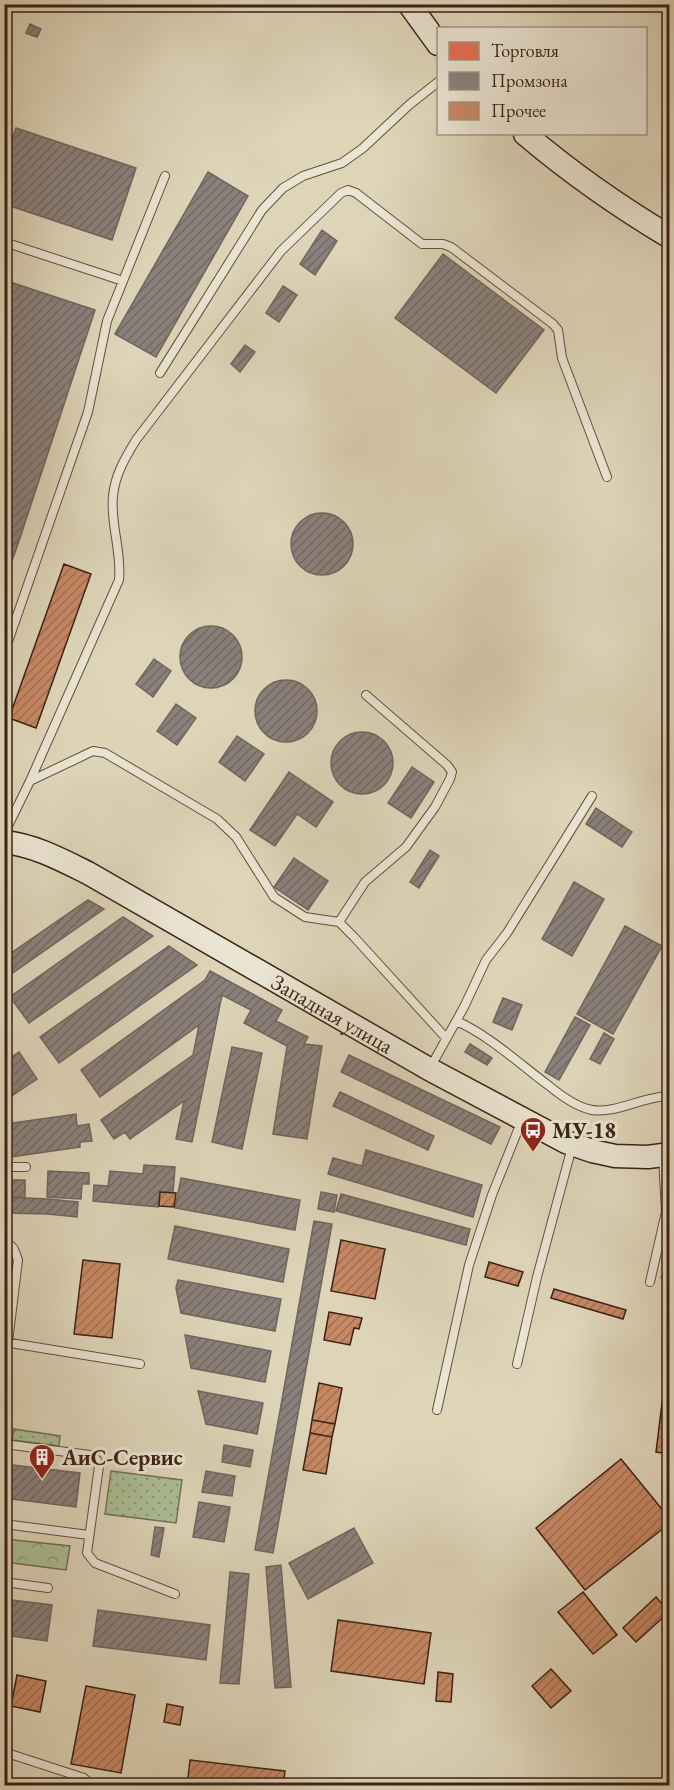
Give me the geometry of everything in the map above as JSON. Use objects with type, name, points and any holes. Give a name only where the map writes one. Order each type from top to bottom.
[{"type":"street","points":[[409,4],[437,43]]},
{"type":"street","points":[[526,135],[605,197],[669,237]]},
{"type":"street","name":"Западная улица","points":[[4,842],[52,855],[88,873],[429,1069],[522,1120],[572,1144],[615,1156],[634,1158],[666,1154]]},
{"type":"lane","points":[[160,373],[262,210],[283,188],[303,177],[342,163],[363,148],[437,82]]},
{"type":"lane","points":[[4,653],[88,412],[107,321],[165,176]]},
{"type":"lane","points":[[4,834],[30,782],[119,580],[121,564],[113,496],[123,461],[136,440],[280,251],[341,194],[348,190],[356,193],[422,244],[443,244],[451,247],[553,324],[558,330],[562,358],[607,477]]},
{"type":"lane","points":[[4,242],[123,281]]},
{"type":"lane","points":[[339,922],[365,882],[406,847],[435,807],[452,772],[447,765],[366,695]]},
{"type":"lane","points":[[30,782],[93,751],[105,753],[216,819],[236,837],[274,897],[305,917],[339,922],[446,1038]]},
{"type":"lane","points":[[429,1069],[486,960],[507,933],[592,796]]},
{"type":"lane","points":[[456,1021],[474,1030],[556,1091],[582,1107],[604,1110],[652,1097],[669,1096]]},
{"type":"lane","points":[[436,1410],[470,1265],[492,1195],[522,1120]]},
{"type":"lane","points":[[517,1364],[572,1144]]},
{"type":"lane","points":[[650,1282],[666,1212],[666,1154]]},
{"type":"lane","points":[[4,1167],[26,1167]]},
{"type":"lane","points":[[4,1238],[14,1249],[18,1260],[6,1342],[140,1364]]},
{"type":"lane","points":[[4,1444],[90,1455],[97,1460],[99,1466],[87,1553],[95,1563],[175,1594]]},
{"type":"lane","points":[[4,1524],[89,1535]]},
{"type":"lane","points":[[4,1582],[48,1588]]},
{"type":"lane","points":[[4,1752],[84,1778],[92,1785]]},
{"type":"green space","points":[[14,1429],[60,1436],[59,1446],[12,1440]]},
{"type":"green space","points":[[111,1471],[182,1480],[176,1523],[105,1514]]},
{"type":"green space","points":[[5,1539],[70,1546],[66,1570],[5,1562]]},
{"type":"building: Торговля","points":[[670,1254],[670,1281],[661,1278]]},
{"type":"building: Промзона","points":[[30,24],[41,29],[37,37],[26,33]]},
{"type":"building: Промзона","points":[[16,128],[136,168],[112,240],[4,204],[4,161]]},
{"type":"building: Промзона","points":[[208,172],[248,196],[156,357],[115,334]]},
{"type":"building: Промзона","points":[[322,230],[337,241],[315,275],[300,264]]},
{"type":"building: Промзона","points":[[443,254],[544,330],[496,393],[395,318]]},
{"type":"building: Промзона","points":[[4,280],[95,310],[18,544],[4,540]]},
{"type":"building: Промзона","points":[[283,286],[297,295],[279,322],[266,313]]},
{"type":"building: Промзона","points":[[245,345],[255,352],[240,372],[231,364]]},
{"type":"building: Промзона","points":[[322,513],[339,518],[344,522],[348,527],[353,544],[348,561],[344,566],[339,570],[322,575],[305,570],[300,566],[296,561],[291,544],[296,527],[300,522],[305,518]]},
{"type":"building: Промзона","points":[[4,540],[18,544],[4,583]]},
{"type":"building: Промзона","points":[[211,626],[228,631],[233,635],[237,640],[242,657],[237,674],[233,679],[228,683],[211,688],[194,683],[189,679],[185,674],[180,657],[185,640],[189,635],[194,631]]},
{"type":"building: Промзона","points":[[154,659],[171,671],[153,697],[136,684]]},
{"type":"building: Промзона","points":[[286,680],[303,685],[308,689],[312,694],[317,711],[312,728],[308,733],[303,737],[286,742],[269,737],[264,733],[260,728],[255,711],[260,694],[264,689],[269,685]]},
{"type":"building: Промзона","points":[[176,704],[196,718],[177,745],[157,731]]},
{"type":"building: Промзона","points":[[362,732],[379,737],[384,741],[388,746],[393,763],[388,780],[384,785],[379,789],[362,794],[345,789],[340,785],[336,780],[331,763],[336,746],[340,741],[345,737]]},
{"type":"building: Промзона","points":[[237,736],[264,754],[245,781],[219,762]]},
{"type":"building: Промзона","points":[[412,767],[434,782],[411,818],[388,803]]},
{"type":"building: Промзона","points":[[289,772],[333,802],[316,827],[297,814],[275,846],[250,830]]},
{"type":"building: Промзона","points":[[596,808],[632,832],[622,847],[586,824]]},
{"type":"building: Промзона","points":[[430,850],[439,856],[419,888],[410,882]]},
{"type":"building: Промзона","points":[[294,858],[328,881],[308,910],[274,887]]},
{"type":"building: Промзона","points":[[574,882],[604,899],[572,956],[542,939]]},
{"type":"building: Промзона","points":[[88,900],[104,909],[4,979],[4,958]]},
{"type":"building: Промзона","points":[[123,917],[153,936],[29,1023],[10,997]]},
{"type":"building: Промзона","points":[[625,926],[662,946],[613,1034],[577,1014]]},
{"type":"building: Промзона","points":[[169,946],[197,965],[59,1063],[40,1037]]},
{"type":"building: Промзона","points":[[210,971],[282,1010],[276,1021],[308,1037],[304,1044],[322,1046],[307,1139],[273,1134],[287,1046],[244,1023],[251,1010],[222,995],[192,1142],[176,1139],[184,1101],[130,1139],[125,1132],[114,1139],[101,1120],[193,1055],[199,1025],[100,1097],[81,1070],[205,980]]},
{"type":"building: Промзона","points":[[503,998],[522,1005],[512,1030],[493,1022]]},
{"type":"building: Промзона","points":[[575,1017],[590,1025],[559,1080],[545,1072]]},
{"type":"building: Промзона","points":[[604,1033],[614,1039],[600,1064],[590,1059]]},
{"type":"building: Промзона","points":[[470,1044],[492,1058],[487,1065],[465,1052]]},
{"type":"building: Промзона","points":[[232,1047],[262,1053],[242,1149],[212,1142]]},
{"type":"building: Промзона","points":[[19,1052],[37,1079],[4,1101],[4,1062]]},
{"type":"building: Промзона","points":[[349,1055],[500,1127],[491,1144],[341,1072]]},
{"type":"building: Промзона","points":[[340,1092],[434,1136],[428,1150],[333,1106]]},
{"type":"building: Промзона","points":[[76,1114],[77,1126],[89,1124],[92,1141],[80,1142],[80,1147],[11,1157],[6,1124]]},
{"type":"building: Промзона","points":[[366,1150],[482,1185],[473,1217],[328,1174],[333,1158],[362,1166]]},
{"type":"building: Промзона","points":[[144,1165],[175,1167],[173,1193],[160,1192],[158,1207],[93,1201],[94,1185],[108,1186],[110,1171],[143,1174]]},
{"type":"building: Промзона","points":[[48,1171],[89,1173],[89,1184],[82,1184],[81,1199],[47,1197]]},
{"type":"building: Промзона","points":[[181,1178],[300,1200],[295,1230],[175,1208]]},
{"type":"building: Промзона","points":[[4,1180],[25,1180],[25,1197],[4,1197]]},
{"type":"building: Промзона","points":[[321,1192],[337,1195],[334,1212],[318,1209]]},
{"type":"building: Промзона","points":[[341,1194],[470,1229],[466,1245],[336,1211]]},
{"type":"building: Промзона","points":[[4,1197],[78,1202],[77,1217],[4,1213]]},
{"type":"building: Промзона","points":[[314,1221],[332,1224],[273,1553],[255,1550]]},
{"type":"building: Промзона","points":[[175,1226],[289,1249],[283,1282],[168,1259]]},
{"type":"building: Промзона","points":[[178,1280],[281,1299],[275,1331],[181,1313],[176,1288]]},
{"type":"building: Промзона","points":[[185,1335],[271,1351],[265,1382],[191,1368]]},
{"type":"building: Промзона","points":[[198,1391],[263,1403],[257,1434],[206,1424]]},
{"type":"building: Промзона","points":[[224,1445],[253,1450],[250,1467],[222,1462]]},
{"type":"building: Промзона","name":"АиС-Сервис","points":[[4,1464],[80,1473],[76,1507],[4,1498]]},
{"type":"building: Промзона","points":[[206,1471],[235,1476],[232,1496],[202,1492]]},
{"type":"building: Промзона","points":[[199,1502],[230,1507],[224,1542],[193,1537]]},
{"type":"building: Промзона","points":[[155,1527],[164,1528],[159,1557],[151,1555]]},
{"type":"building: Промзона","points":[[354,1528],[373,1563],[308,1599],[289,1563]]},
{"type":"building: Промзона","points":[[281,1565],[291,1687],[275,1688],[266,1567]]},
{"type":"building: Промзона","points":[[230,1572],[249,1574],[239,1684],[220,1683]]},
{"type":"building: Промзона","points":[[4,1599],[52,1605],[47,1641],[4,1635]]},
{"type":"building: Промзона","points":[[98,1610],[210,1625],[206,1660],[93,1646]]},
{"type":"building: Прочее","points":[[64,564],[91,574],[36,728],[9,718]]},
{"type":"building: Прочее","points":[[160,1192],[176,1193],[174,1207],[159,1206]]},
{"type":"building: Прочее","points":[[341,1240],[385,1249],[375,1299],[331,1291]]},
{"type":"building: Прочее","points":[[83,1260],[120,1264],[112,1338],[74,1334]]},
{"type":"building: Прочее","points":[[489,1262],[523,1272],[518,1286],[485,1277]]},
{"type":"building: Прочее","points":[[554,1289],[626,1310],[623,1319],[551,1298]]},
{"type":"building: Прочее","points":[[329,1312],[362,1318],[359,1329],[354,1328],[350,1345],[324,1340]]},
{"type":"building: Прочее","points":[[670,1362],[670,1385],[666,1385]]},
{"type":"building: Прочее","points":[[319,1383],[342,1388],[335,1424],[312,1420]]},
{"type":"building: Прочее","points":[[664,1387],[670,1388],[670,1454],[656,1452]]},
{"type":"building: Прочее","points":[[312,1420],[335,1424],[332,1437],[310,1433]]},
{"type":"building: Прочее","points":[[310,1433],[332,1437],[326,1474],[303,1470]]},
{"type":"building: Прочее","points":[[621,1459],[670,1519],[670,1523],[585,1590],[536,1528]]},
{"type":"building: Прочее","points":[[583,1592],[617,1635],[593,1654],[558,1612]]},
{"type":"building: Прочее","points":[[656,1597],[669,1612],[636,1642],[623,1628]]},
{"type":"building: Прочее","points":[[338,1620],[431,1633],[424,1684],[331,1671]]},
{"type":"building: Прочее","points":[[551,1669],[571,1691],[551,1708],[532,1686]]},
{"type":"building: Прочее","points":[[438,1672],[453,1674],[451,1702],[436,1701]]},
{"type":"building: Прочее","points":[[17,1675],[46,1681],[40,1712],[11,1706]]},
{"type":"building: Прочее","points":[[86,1686],[135,1695],[121,1773],[71,1764]]},
{"type":"building: Прочее","points":[[167,1704],[183,1707],[180,1725],[164,1722]]},
{"type":"building: Прочее","points":[[190,1760],[285,1771],[283,1786],[187,1786]]},
{"type":"place","name":"МУ-18","points":[[533,1153]]},
{"type":"place","name":"АиС-Сервис","points":[[42,1480]]}]
